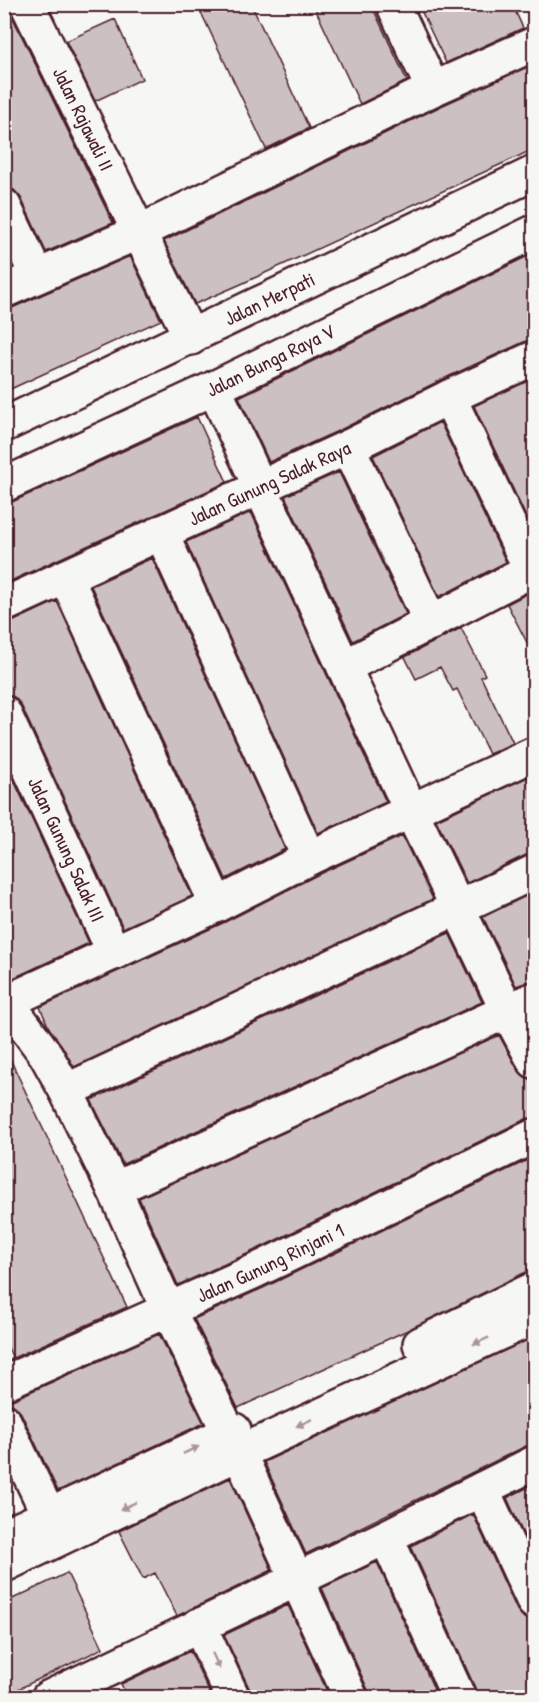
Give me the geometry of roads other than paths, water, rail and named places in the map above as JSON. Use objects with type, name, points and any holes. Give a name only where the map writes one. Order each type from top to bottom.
[{"type":"street","name":"Jalan Rajawali II","points":[[27,4],[191,338]]},
{"type":"street","points":[[393,4],[433,89]]},
{"type":"street","points":[[4,291],[139,232],[433,89],[534,44]]},
{"type":"street","name":"Jalan Merpati","points":[[4,425],[534,173]]},
{"type":"street","points":[[4,206],[37,276]]},
{"type":"street","name":"Jalan Bunga Raya V","points":[[4,485],[214,388],[534,232]]},
{"type":"street","name":"Jalan Gunung Salak Raya","points":[[4,605],[348,447],[534,358]]},
{"type":"street","points":[[214,388],[457,907],[521,1006],[534,1061]]},
{"type":"street","points":[[344,667],[533,570],[449,397]]},
{"type":"street","points":[[348,447],[431,623]]},
{"type":"street","points":[[161,532],[309,858]]},
{"type":"street","points":[[66,577],[217,905]]},
{"type":"street","name":"Jalan Gunung Salak III","points":[[4,713],[114,953]]},
{"type":"street","points":[[351,1698],[66,1091],[46,1055],[5,1001],[217,905],[309,858],[534,754]]},
{"type":"street","points":[[66,1091],[534,872]]},
{"type":"street","points":[[114,1189],[521,1006]]},
{"type":"street","name":"Jalan Gunung Rinjani 1","points":[[6,1380],[255,1271],[534,1137]]},
{"type":"street","points":[[4,1565],[233,1443],[534,1289]]},
{"type":"street","points":[[4,1536],[534,1317]]},
{"type":"street","points":[[4,1421],[49,1516]]},
{"type":"street","points":[[48,1698],[100,1686],[199,1625],[386,1537],[534,1463]]},
{"type":"street","points":[[482,1490],[534,1602]]},
{"type":"street","points":[[386,1537],[459,1698]]},
{"type":"street","points":[[199,1625],[233,1698]]}]
